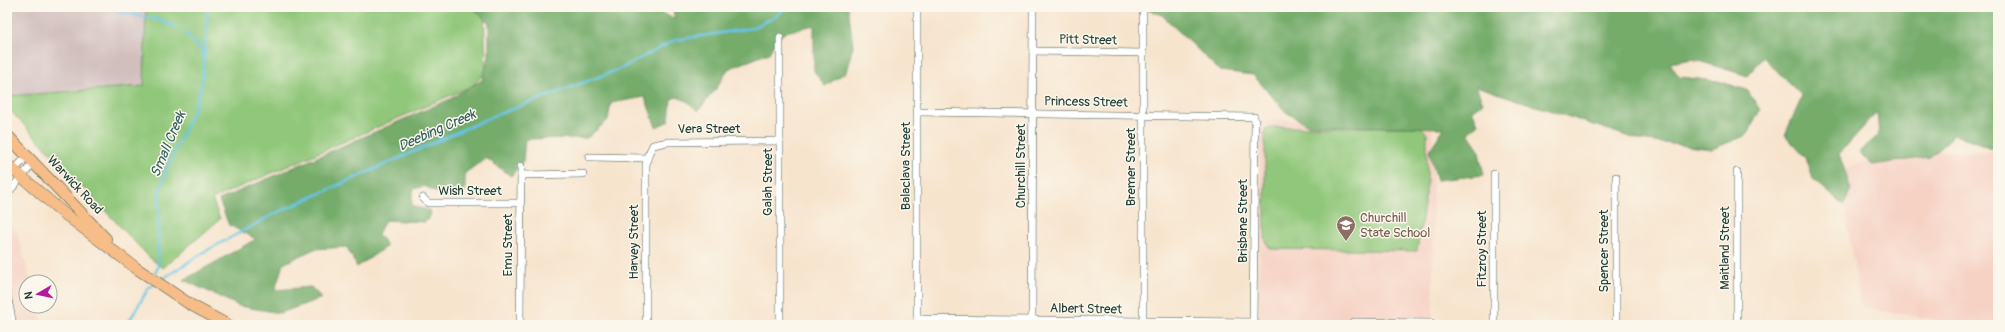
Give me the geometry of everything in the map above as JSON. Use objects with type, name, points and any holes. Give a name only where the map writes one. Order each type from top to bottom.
[{"type":"main road","name":"Warwick Road","points":[[7,135],[121,256]]},
{"type":"main road","name":"Warwick Road","points":[[12,172],[82,228],[136,268],[192,306],[228,325]]},
{"type":"street","name":"Balaclava Street","points":[[917,7],[917,322]]},
{"type":"street","name":"Churchill Street","points":[[1032,322],[1033,7]]},
{"type":"street","name":"Bremer Street","points":[[1143,9],[1143,323]]},
{"type":"street","name":"Galah Street","points":[[780,38],[780,325]]},
{"type":"street","name":"Pitt Street","points":[[1033,51],[1143,53]]},
{"type":"street","name":"Princess Street","points":[[918,112],[1143,114],[1254,117]]},
{"type":"street","name":"Brisbane Street","points":[[1254,117],[1254,324]]},
{"type":"street","name":"Vera Street","points":[[647,158],[653,145],[659,142],[780,141]]},
{"type":"street","points":[[589,157],[647,158]]},
{"type":"street","name":"Harvey Street","points":[[646,325],[647,158]]},
{"type":"street","points":[[7,194],[12,172],[30,159]]},
{"type":"street","name":"Emu Street","points":[[520,325],[521,166]]},
{"type":"street","name":"Maitland Street","points":[[1737,172],[1737,325]]},
{"type":"street","points":[[521,175],[583,174]]},
{"type":"street","name":"Fitzroy Street","points":[[1494,174],[1494,325]]},
{"type":"street","name":"Spencer Street","points":[[1616,177],[1616,325]]},
{"type":"street","name":"Wish Street","points":[[423,198],[428,203],[520,204]]},
{"type":"street","points":[[7,294],[13,325]]},
{"type":"street","name":"Albert Street","points":[[917,322],[1254,324]]},
{"type":"street","points":[[1354,322],[1363,324],[1430,323]]},
{"type":"shaded area","points":[[7,7],[146,7],[144,86],[7,96]]},
{"type":"shaded area","name":"Churchill State School","points":[[1260,120],[1432,121],[1433,318],[1351,316],[1350,325],[1259,325]]},
{"type":"shaded area","points":[[1932,151],[1998,153],[1998,325],[1956,325],[1954,323],[1861,307],[1839,172],[1868,159]]},
{"type":"shaded area","points":[[7,218],[17,233],[29,274],[18,274],[18,314],[40,314],[43,325],[7,325]]},
{"type":"green space","points":[[146,7],[484,7],[486,72],[472,86],[212,199],[220,219],[163,268],[149,257],[7,107],[7,96],[144,86]]},
{"type":"green space","points":[[472,7],[647,7],[675,19],[672,7],[848,7],[853,46],[846,72],[825,86],[814,71],[814,25],[786,32],[777,38],[769,53],[728,69],[715,90],[698,111],[687,101],[677,97],[671,99],[669,121],[656,127],[645,97],[611,103],[608,120],[587,138],[525,139],[523,161],[511,176],[486,158],[465,173],[465,192],[438,193],[425,186],[414,189],[412,195],[413,206],[429,210],[431,215],[425,222],[385,220],[378,234],[387,246],[357,267],[347,247],[314,249],[283,264],[275,290],[311,287],[322,298],[280,313],[239,306],[184,280],[256,239],[229,225],[219,200],[448,100],[482,80],[489,57],[489,23]]},
{"type":"green space","points":[[1139,7],[1998,7],[1998,152],[1975,141],[1954,135],[1930,157],[1872,165],[1859,152],[1879,135],[1877,112],[1839,154],[1851,189],[1844,205],[1813,179],[1806,158],[1785,135],[1802,96],[1763,57],[1748,76],[1692,59],[1670,63],[1679,77],[1718,81],[1747,90],[1760,110],[1747,135],[1712,149],[1639,140],[1476,86],[1483,103],[1472,110],[1478,124],[1468,133],[1478,148],[1484,175],[1437,180],[1429,151],[1444,128],[1308,125],[1286,112],[1253,75],[1220,71],[1162,15]]},
{"type":"green space","points":[[1272,127],[1421,127],[1427,133],[1427,185],[1417,251],[1271,249],[1265,238],[1265,130]]},
{"type":"waterway","name":"Small Creek","points":[[153,277],[158,267],[159,194],[166,170],[194,109],[202,82],[208,7]]},
{"type":"waterway","name":"Deebing Creek","points":[[161,280],[204,252],[274,214],[491,117],[620,69],[675,40],[752,28],[775,17],[786,7]]},
{"type":"waterway","points":[[116,11],[155,19],[176,27]]},
{"type":"waterway","points":[[185,33],[200,48],[205,57]]},
{"type":"waterway","name":"Deebing Creek","points":[[148,288],[155,284]]},
{"type":"waterway","name":"Deebing Creek","points":[[127,325],[149,287]]},
{"type":"place","name":"Churchill State School","points":[[1346,242]]}]
